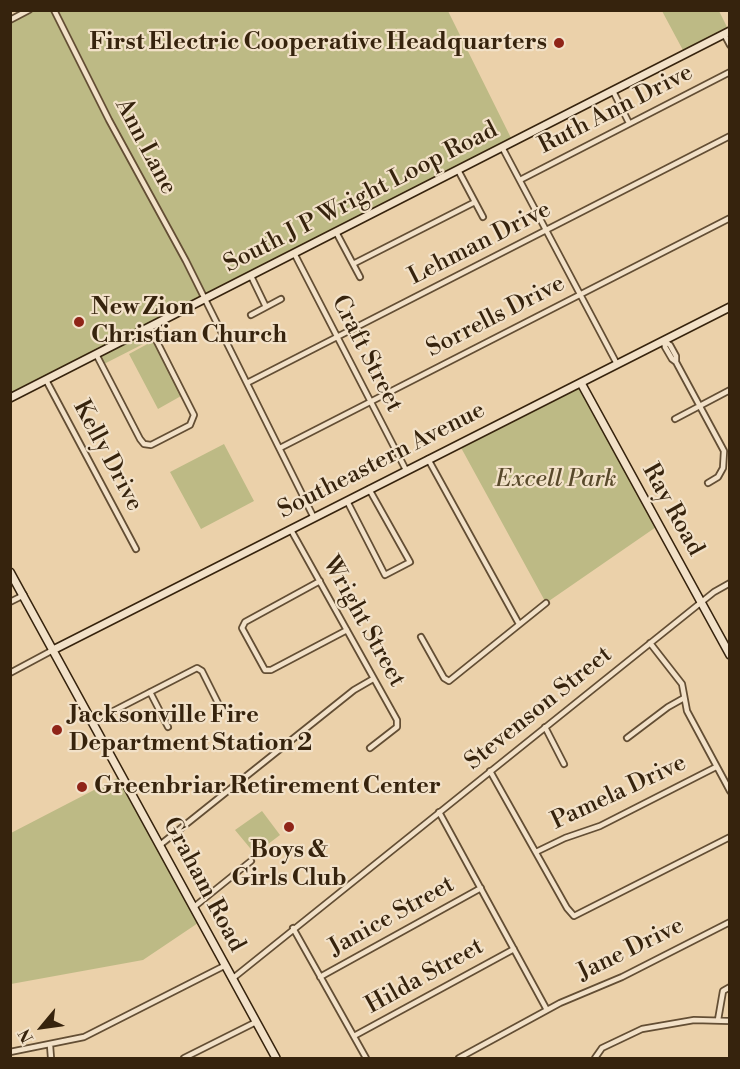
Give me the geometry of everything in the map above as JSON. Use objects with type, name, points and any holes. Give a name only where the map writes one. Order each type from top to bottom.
[{"type":"main road","name":"South J P Wright Loop Road","points":[[10,398],[727,33]]},
{"type":"main road","name":"Southeastern Avenue","points":[[53,650],[729,307]]},
{"type":"main road","name":"Ray Road","points":[[581,383],[729,655]]},
{"type":"main road","name":"Graham Road","points":[[10,572],[276,1059]]},
{"type":"street","points":[[10,20],[29,10]]},
{"type":"street","name":"Ann Lane","points":[[54,10],[109,120],[186,261],[314,518]]},
{"type":"street","points":[[727,33],[729,45]]},
{"type":"street","name":"Ruth Ann Drive","points":[[519,180],[729,72]]},
{"type":"street","points":[[613,91],[630,123]]},
{"type":"street","name":"Lehman Drive","points":[[247,383],[729,136]]},
{"type":"street","points":[[502,147],[617,364]]},
{"type":"street","points":[[458,170],[483,217]]},
{"type":"street","points":[[353,264],[475,202]]},
{"type":"street","name":"Sorrells Drive","points":[[280,448],[729,218]]},
{"type":"street","points":[[336,232],[360,277]]},
{"type":"street","name":"Craft Street","points":[[294,253],[406,471]]},
{"type":"street","points":[[251,276],[266,307]]},
{"type":"street","points":[[251,315],[281,299]]},
{"type":"street","points":[[96,354],[140,439],[144,444],[151,445],[190,425],[194,415],[150,328]]},
{"type":"street","points":[[664,341],[670,345],[676,356],[676,362],[722,446],[725,457],[721,473],[708,483]]},
{"type":"street","name":"Kelly Drive","points":[[46,380],[136,549]]},
{"type":"street","points":[[675,419],[729,390]]},
{"type":"street","points":[[428,459],[519,624]]},
{"type":"street","points":[[347,501],[385,575],[410,562],[369,489]]},
{"type":"street","name":"Wright Street","points":[[291,530],[397,720],[397,727],[370,748]]},
{"type":"street","points":[[320,581],[245,622],[242,628],[265,670],[271,670],[347,630]]},
{"type":"street","name":"Stevenson Street","points":[[232,979],[714,592],[729,583]]},
{"type":"street","points":[[10,602],[24,595]]},
{"type":"street","points":[[421,637],[443,676],[449,681],[546,603]]},
{"type":"street","points":[[650,643],[682,684],[687,711],[729,791]]},
{"type":"street","points":[[10,673],[53,650]]},
{"type":"street","points":[[92,722],[197,668],[202,671],[218,703]]},
{"type":"street","points":[[160,845],[354,690],[373,679]]},
{"type":"street","points":[[150,692],[168,727]]},
{"type":"street","points":[[627,738],[675,701],[684,698]]},
{"type":"street","points":[[545,727],[564,764]]},
{"type":"street","name":"Pamela Drive","points":[[536,852],[565,838],[600,826],[716,767]]},
{"type":"street","points":[[490,771],[572,915],[729,837]]},
{"type":"street","points":[[439,812],[547,1010]]},
{"type":"street","points":[[194,908],[251,861]]},
{"type":"street","name":"Janice Street","points":[[320,977],[481,888]]},
{"type":"street","name":"Jane Drive","points":[[459,1059],[560,1003],[622,977],[729,922]]},
{"type":"street","points":[[293,928],[366,1059]]},
{"type":"street","name":"Hilda Street","points":[[354,1036],[514,949]]},
{"type":"street","points":[[10,1052],[84,1037],[224,966]]},
{"type":"street","points":[[718,1020],[723,992],[729,987]]},
{"type":"street","points":[[595,1059],[602,1048],[642,1029],[676,1022],[729,1021]]},
{"type":"street","points":[[184,1059],[256,1022]]},
{"type":"street","points":[[50,1045],[51,1059]]},
{"type":"green space","points":[[29,10],[448,11],[513,142],[11,398],[10,20]]},
{"type":"green space","points":[[662,11],[719,11],[729,31],[685,54]]},
{"type":"green space","points":[[146,332],[150,333],[153,339],[104,364],[101,359],[103,354]]},
{"type":"green space","points":[[153,341],[181,396],[158,409],[129,354]]},
{"type":"green space","name":"Excell Park","points":[[581,383],[659,525],[546,603],[459,444]]},
{"type":"green space","points":[[224,444],[254,501],[201,529],[170,472]]},
{"type":"green space","points":[[121,776],[201,921],[143,960],[11,984],[11,833]]},
{"type":"green space","points":[[262,811],[280,835],[255,854],[235,830]]},
{"type":"place","name":"First Electric Cooperative Headquarters","points":[[559,43]]},
{"type":"place","name":"New Zion Christian Church","points":[[79,322]]},
{"type":"place","name":"Jacksonville Fire Department Station 2","points":[[57,730]]},
{"type":"place","name":"Greenbriar Retirement Center","points":[[82,787]]},
{"type":"place","name":"Boys & Girls Club","points":[[289,827]]}]
